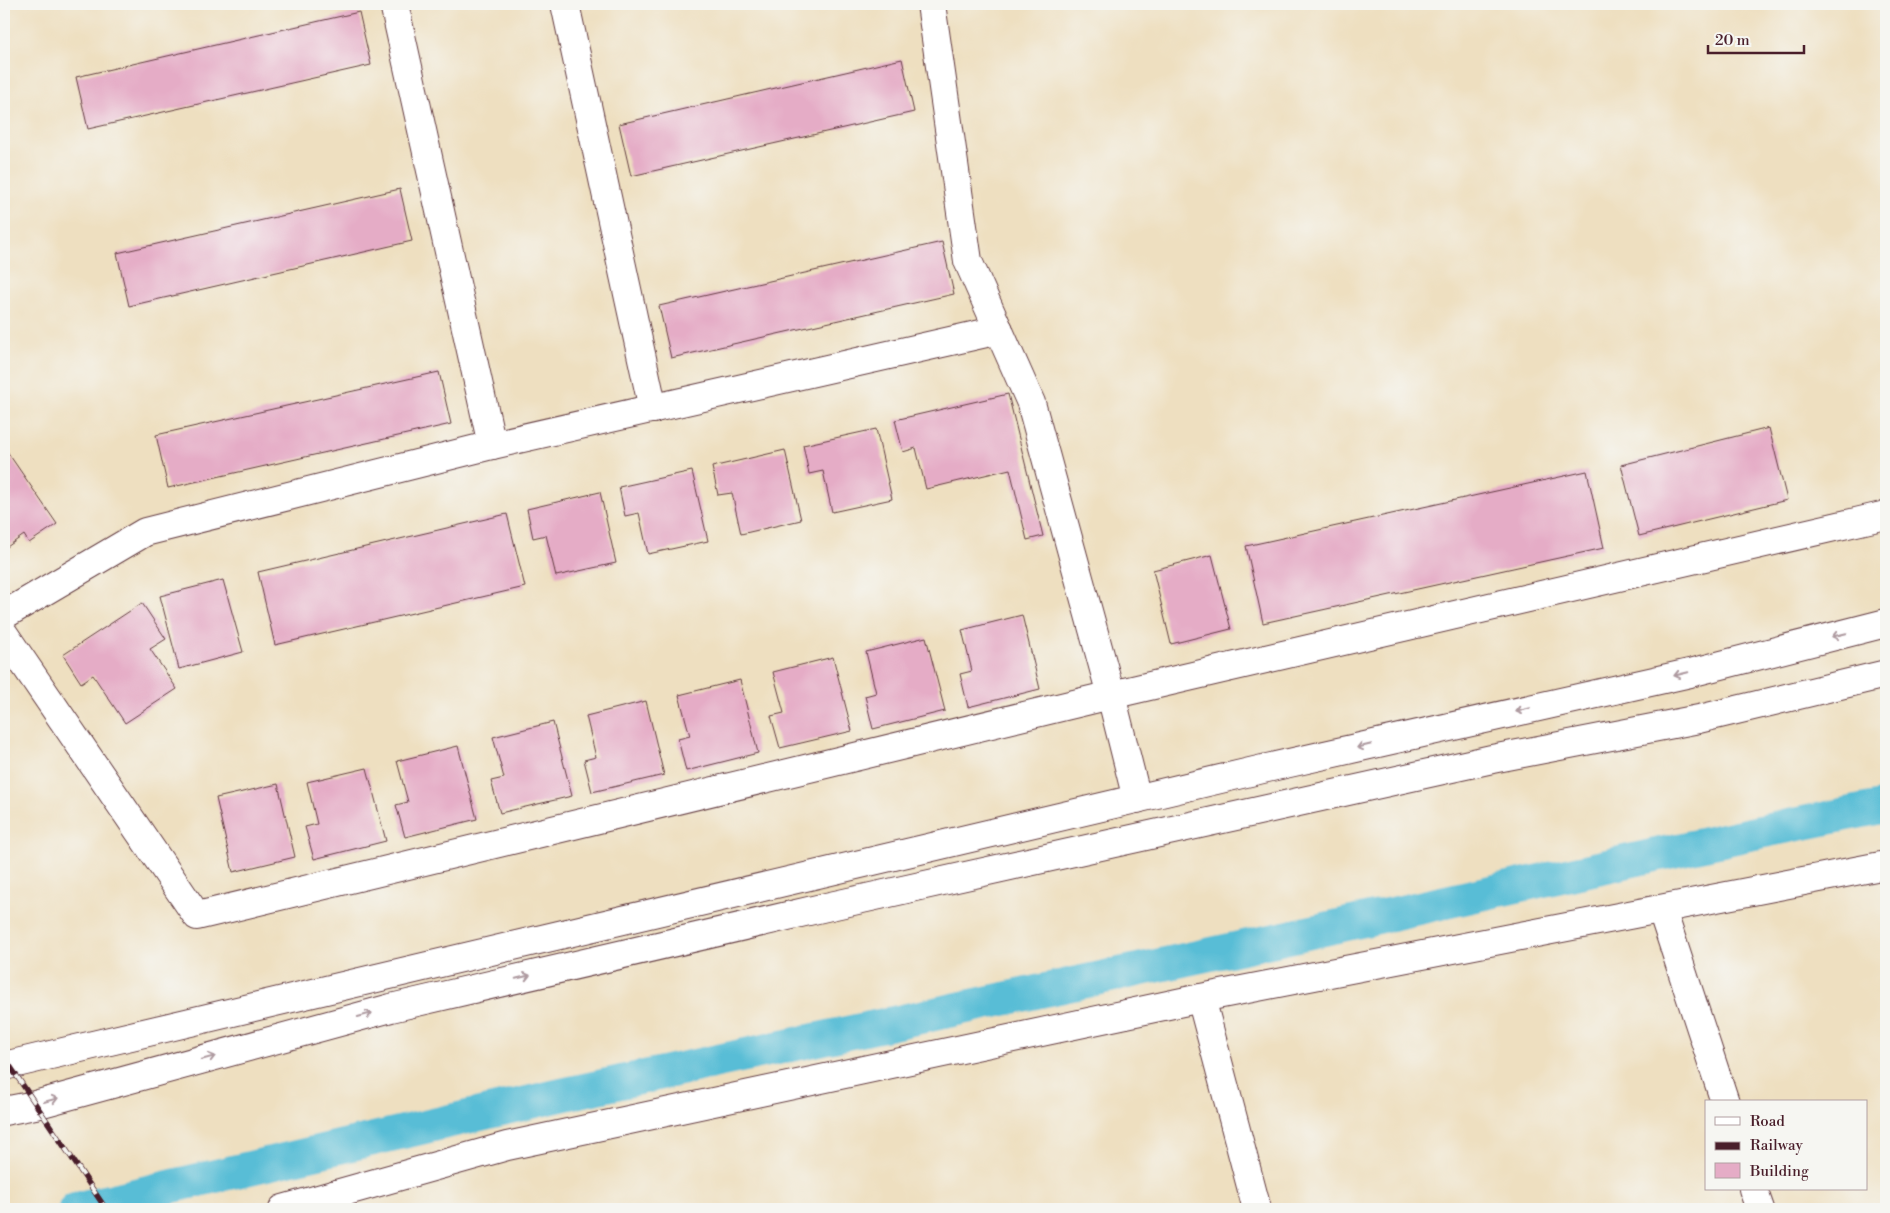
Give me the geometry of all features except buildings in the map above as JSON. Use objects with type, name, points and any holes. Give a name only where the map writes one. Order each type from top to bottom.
[{"type":"street","points":[[394,4],[492,445]]},
{"type":"street","points":[[565,4],[653,409]]},
{"type":"street","points":[[931,4],[968,261],[1031,403],[1111,695],[1137,799]]},
{"type":"street","points":[[4,616],[145,532],[492,445],[999,330]]},
{"type":"street","points":[[4,634],[197,916],[1111,695],[1886,515]]},
{"type":"street","points":[[4,1066],[1137,799],[1690,672],[1886,623]]},
{"type":"street","points":[[4,1111],[35,1105],[391,1008],[826,907],[1492,759],[1699,719],[1886,674]]},
{"type":"street","points":[[283,1209],[507,1146],[1200,998],[1662,910],[1886,865]]},
{"type":"street","points":[[1662,910],[1723,1100]]},
{"type":"street","points":[[1200,998],[1257,1209]]},
{"type":"street","points":[[1753,1190],[1760,1209]]},
{"type":"waterway","points":[[75,1209],[561,1095],[1280,939],[1745,835],[1886,806]]},
{"type":"railway","points":[[4,1057],[106,1209]]}]
